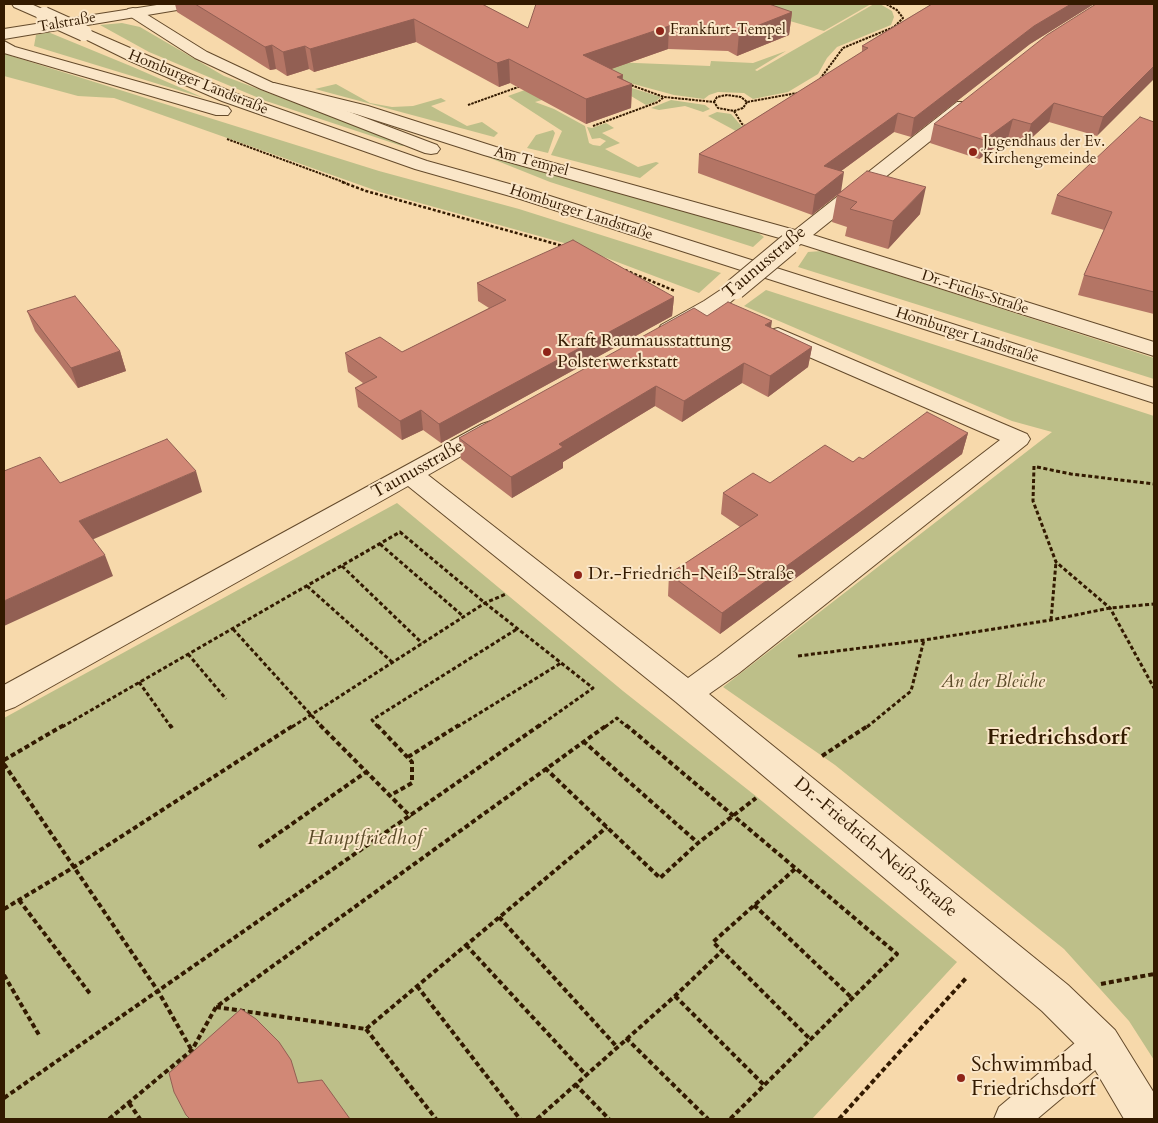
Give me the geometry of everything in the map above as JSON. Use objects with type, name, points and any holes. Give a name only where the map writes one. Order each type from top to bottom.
[{"type":"street","name":"Homburger Landstraße","points":[[18,4],[228,98],[422,165],[524,194],[1154,396]]},
{"type":"street","points":[[110,4],[133,12],[201,55],[267,86],[482,168],[524,194]]},
{"type":"street","name":"Talstraße","points":[[4,34],[189,4]]},
{"type":"street","points":[[4,46],[9,50],[336,145],[422,165]]},
{"type":"street","name":"Am Tempel","points":[[267,86],[362,110],[490,151],[792,240]]},
{"type":"street","name":"Taunusstraße","points":[[652,340],[721,310],[735,289],[792,240],[975,96]]},
{"type":"street","name":"Dr.-Fuchs-Straße","points":[[792,240],[1154,349]]},
{"type":"street","points":[[687,694],[1018,439],[757,326]]},
{"type":"street","name":"Taunusstraße","points":[[4,699],[514,417]]},
{"type":"street","name":"Dr.-Friedrich-Neiß-Straße","points":[[410,474],[790,777],[1055,998],[1101,1043],[1146,1119]]},
{"type":"lane","points":[[1010,1119],[1101,1043]]},
{"type":"path","points":[[819,80],[843,48],[894,27],[903,18],[897,10],[886,4]]},
{"type":"path","points":[[623,83],[664,97],[714,102]]},
{"type":"path","points":[[468,105],[522,85]]},
{"type":"path","points":[[714,102],[718,108],[734,111],[743,108],[747,102],[796,94],[804,89]]},
{"type":"path","points":[[714,102],[716,98],[727,95],[741,97],[747,102]]},
{"type":"path","points":[[594,126],[658,102],[664,97]]},
{"type":"path","points":[[734,111],[742,124],[749,128]]},
{"type":"path","points":[[222,137],[366,191],[566,247]]},
{"type":"path","points":[[617,267],[721,310]]},
{"type":"path","points":[[1006,450],[1034,466],[1072,474],[1154,484]]},
{"type":"path","points":[[1034,466],[1033,501],[1056,562],[1051,620]]},
{"type":"path","points":[[4,1098],[158,991],[410,817],[593,688],[485,604],[400,532],[4,762],[158,991],[192,1050]]},
{"type":"path","points":[[380,544],[464,617]]},
{"type":"path","points":[[1056,562],[1110,608],[1154,688]]},
{"type":"path","points":[[342,566],[422,643]]},
{"type":"path","points":[[307,586],[392,662]]},
{"type":"path","points":[[4,909],[74,867],[422,643],[485,604],[507,593]]},
{"type":"path","points":[[794,656],[924,640],[1051,620],[1110,608],[1154,604]]},
{"type":"path","points":[[233,629],[310,714],[410,817]]},
{"type":"path","points":[[389,796],[412,783],[412,762],[372,720],[517,629]]},
{"type":"path","points":[[790,777],[874,722],[911,691],[924,640]]},
{"type":"path","points":[[188,654],[226,699]]},
{"type":"path","points":[[408,757],[560,663]]},
{"type":"path","points":[[139,682],[172,728]]},
{"type":"path","points":[[109,1119],[192,1050],[216,1007],[545,768],[617,718],[897,954],[854,999],[730,1119]]},
{"type":"path","points":[[583,741],[698,843]]},
{"type":"path","points":[[545,768],[660,878],[698,843],[757,796]]},
{"type":"path","points":[[259,847],[366,772]]},
{"type":"path","points":[[366,1029],[606,827]]},
{"type":"path","points":[[795,869],[713,942],[811,1040]]},
{"type":"path","points":[[19,900],[91,995]]},
{"type":"path","points":[[754,905],[854,999]]},
{"type":"path","points":[[499,917],[617,1047]]},
{"type":"path","points":[[466,945],[586,1075]]},
{"type":"path","points":[[839,1119],[994,946]]},
{"type":"path","points":[[537,1119],[675,996],[722,951]]},
{"type":"path","points":[[4,975],[39,1035]]},
{"type":"path","points":[[417,986],[520,1119]]},
{"type":"path","points":[[675,996],[764,1085]]},
{"type":"path","points":[[216,1007],[366,1029],[436,1119]]},
{"type":"path","points":[[626,1038],[708,1119]]},
{"type":"path","points":[[575,1084],[609,1119]]},
{"type":"path","points":[[129,1103],[140,1119]]},
{"type":"green space","points":[[633,4],[871,4],[824,31],[749,9]]},
{"type":"green space","points":[[874,4],[880,4],[892,11],[894,17],[891,25],[837,47],[827,58],[818,74],[788,92],[753,99],[744,93],[718,92],[704,99],[674,95],[604,76],[611,62],[710,66],[711,61],[753,63],[786,51],[755,70],[757,71]]},
{"type":"green space","points":[[122,23],[140,27],[224,76],[406,145],[402,146],[266,101],[149,52],[100,25]]},
{"type":"green space","points":[[48,32],[204,98],[34,46],[36,35]]},
{"type":"green space","points":[[5,54],[379,171],[519,209],[721,273],[699,293],[575,246],[380,192],[114,98],[78,96],[4,76]]},
{"type":"green space","points":[[567,75],[542,100],[535,102],[554,109],[585,126],[589,143],[593,145],[600,146],[606,141],[600,138],[592,139],[587,127],[592,128],[606,123],[614,128],[602,133],[620,143],[605,149],[638,167],[656,162],[659,163],[640,178],[551,155],[562,131],[508,96]]},
{"type":"green space","points":[[336,84],[370,103],[392,107],[413,106],[441,98],[446,101],[431,106],[467,126],[482,122],[498,133],[494,137],[315,89]]},
{"type":"green space","points":[[622,85],[661,97],[655,102],[646,105],[631,96],[632,91]]},
{"type":"green space","points":[[671,100],[705,105],[710,109],[703,112],[685,106],[659,110],[651,108]]},
{"type":"green space","points":[[717,112],[731,114],[744,129],[747,137],[708,116]]},
{"type":"green space","points":[[553,130],[555,133],[548,153],[527,148],[536,135]]},
{"type":"green space","points":[[475,152],[631,194],[757,232],[764,237],[753,247],[550,182]]},
{"type":"green space","points":[[822,251],[1154,358],[1154,379],[798,267],[808,252]]},
{"type":"green space","name":"An der Bleiche","points":[[766,290],[1154,416],[1154,1060],[1129,1021],[1064,949],[835,765],[723,687],[1052,432],[1012,421],[744,306]]},
{"type":"green space","name":"Hauptfriedhof","points":[[397,503],[623,691],[757,797],[957,962],[812,1119],[4,1119],[4,718]]},
{"type":"building","points":[[195,4],[482,4],[528,28],[536,4],[769,4],[792,12],[739,33],[730,28],[669,26],[583,55],[623,75],[617,77],[632,84],[586,99],[509,59],[497,63],[414,19],[310,49],[305,46],[283,52],[272,45],[265,47]]},
{"type":"building","points":[[932,4],[1071,4],[1034,26],[914,118],[898,113],[824,166],[844,172],[815,195],[699,154],[868,48],[862,46]]},
{"type":"building","points":[[1096,4],[1154,4],[1154,66],[1103,117],[1054,103],[1031,124],[1013,119],[984,140],[934,124],[1047,35]]},
{"type":"building","points":[[1140,117],[1154,122],[1154,292],[1084,275],[1112,212],[1057,195]]},
{"type":"building","points":[[867,171],[926,187],[893,221],[850,209],[857,202],[837,195]]},
{"type":"building","points":[[573,240],[674,297],[439,424],[421,410],[400,421],[355,388],[377,377],[345,353],[380,337],[402,352],[506,300],[477,283]]},
{"type":"building","points":[[75,296],[120,351],[71,368],[27,311]]},
{"type":"building","points":[[728,302],[772,321],[765,325],[812,347],[770,376],[744,363],[684,401],[656,386],[559,444],[563,447],[511,477],[459,438],[694,308],[707,316]]},
{"type":"building","points":[[927,412],[968,433],[722,613],[669,574],[758,515],[723,493],[753,473],[770,483],[825,445],[853,462],[859,457],[863,459]]},
{"type":"building","points":[[167,439],[196,471],[79,521],[105,555],[4,601],[4,471],[40,457],[60,483]]},
{"type":"building","points":[[241,1009],[256,1019],[279,1042],[291,1060],[298,1083],[322,1080],[350,1119],[190,1119],[186,1115],[174,1092],[169,1073]]},
{"type":"place","name":"Frankfurt-Tempel","points":[[660,31]]},
{"type":"place","name":"Jugendhaus der Ev. Kirchengemeinde","points":[[973,152]]},
{"type":"place","name":"Kraft Raumausstattung Polsterwerkstatt","points":[[547,352]]},
{"type":"place","name":"Dr.-Friedrich-Neiß-Straße","points":[[578,575]]},
{"type":"place","name":"Schwimmbad Friedrichsdorf","points":[[961,1078]]},
{"type":"district","name":"Friedrichsdorf","points":[[1057,739]]}]
